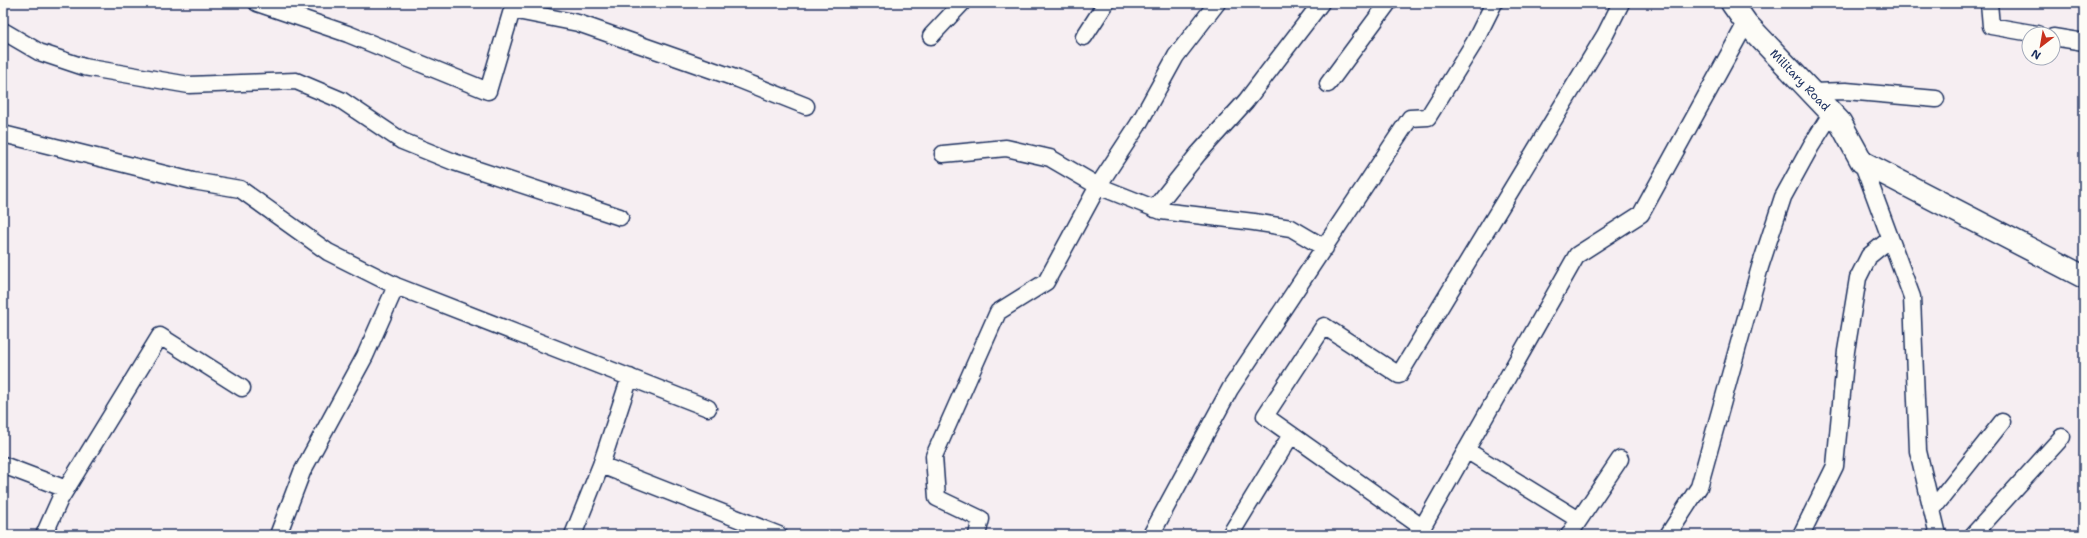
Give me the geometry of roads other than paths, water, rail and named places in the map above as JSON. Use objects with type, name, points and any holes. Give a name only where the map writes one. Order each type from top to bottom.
[{"type":"street","points":[[257,3],[348,34],[488,91],[512,10],[578,23],[738,79],[806,106]]},
{"type":"street","points":[[931,36],[962,3]]},
{"type":"street","points":[[1084,37],[1106,3]]},
{"type":"street","points":[[977,535],[981,519],[937,498],[934,456],[998,312],[1046,282],[1098,186],[1138,125],[1176,56],[1217,3]]},
{"type":"street","points":[[1154,208],[1198,154],[1246,101],[1321,3]]},
{"type":"street","points":[[1328,84],[1388,3]]},
{"type":"street","points":[[1151,535],[1230,389],[1410,118],[1428,117],[1474,43],[1494,3]]},
{"type":"street","points":[[1621,3],[1605,34],[1399,375],[1324,326],[1266,416],[1420,531],[1577,255],[1641,214],[1746,23]]},
{"type":"street","name":"Military Road","points":[[1732,3],[1746,23],[1840,122],[1862,162]]},
{"type":"street","points":[[1990,3],[1991,26],[2021,31]]},
{"type":"street","points":[[3,31],[39,52],[84,67],[189,85],[296,81],[341,100],[402,141],[454,162],[620,217]]},
{"type":"street","points":[[2061,38],[2084,42]]},
{"type":"street","points":[[1810,92],[1846,91],[1936,99]]},
{"type":"street","points":[[1668,535],[1698,487],[1760,267],[1783,197],[1811,146],[1831,114]]},
{"type":"street","points":[[3,134],[193,181],[240,189],[328,252],[396,286],[708,408]]},
{"type":"street","points":[[943,154],[1006,148],[1050,158],[1098,186],[1161,211],[1291,228],[1325,248]]},
{"type":"street","points":[[1862,162],[1912,297],[1918,451],[1938,535]]},
{"type":"street","points":[[1862,162],[2084,277]]},
{"type":"street","points":[[1801,535],[1835,466],[1846,352],[1858,278],[1868,256],[1890,239]]},
{"type":"street","points":[[278,535],[302,472],[364,356],[396,286]]},
{"type":"street","points":[[44,535],[66,489],[160,336],[242,388]]},
{"type":"street","points":[[573,535],[600,465],[630,377]]},
{"type":"street","points":[[1932,510],[2002,422]]},
{"type":"street","points":[[1230,535],[1291,435]]},
{"type":"street","points":[[1973,535],[2062,437]]},
{"type":"street","points":[[1466,450],[1579,520]]},
{"type":"street","points":[[1569,535],[1620,459]]},
{"type":"street","points":[[3,465],[66,489]]},
{"type":"street","points":[[600,465],[779,535]]}]
